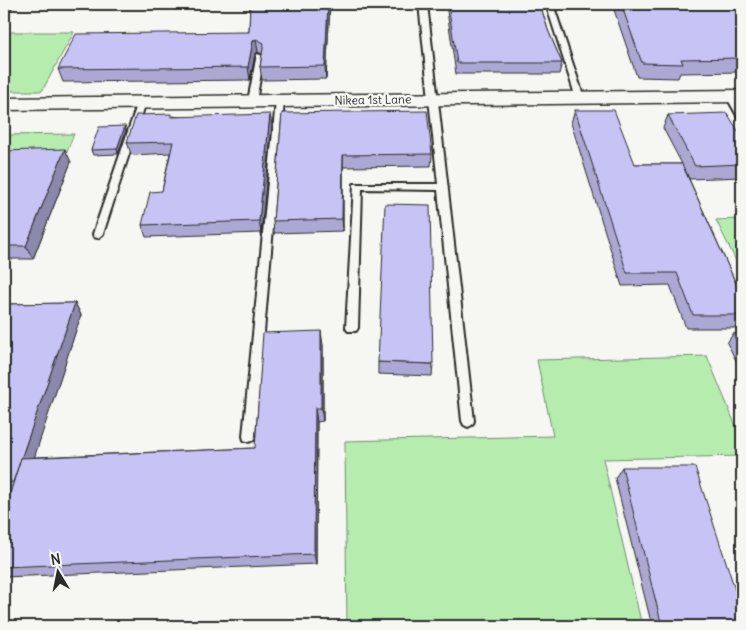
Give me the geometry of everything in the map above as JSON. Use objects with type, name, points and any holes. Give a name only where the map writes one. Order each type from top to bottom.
[{"type":"street","name":"Nikea 1st Lane","points":[[4,104],[736,96]]},
{"type":"lane","points":[[423,4],[468,420]]},
{"type":"lane","points":[[549,4],[580,98]]},
{"type":"lane","points":[[252,101],[260,56]]},
{"type":"lane","points":[[736,96],[742,117]]},
{"type":"lane","points":[[249,436],[280,101]]},
{"type":"lane","points":[[98,234],[142,102]]},
{"type":"lane","points":[[352,328],[357,186],[443,186]]},
{"type":"green space","points":[[10,32],[74,32],[42,91],[4,91],[4,41]]},
{"type":"green space","points":[[74,134],[65,156],[4,157],[4,135]]},
{"type":"green space","points":[[742,219],[742,273],[716,220]]},
{"type":"green space","points":[[707,356],[742,441],[742,456],[603,459],[642,626],[347,626],[345,441],[553,436],[537,360]]},
{"type":"building","points":[[250,4],[328,4],[325,66],[260,67],[264,43],[256,39],[253,41],[248,67],[58,69],[76,34],[249,32]]},
{"type":"building","points":[[448,4],[540,4],[548,30],[562,63],[457,63]]},
{"type":"building","points":[[621,4],[737,4],[742,11],[742,58],[681,59],[683,64],[642,63]]},
{"type":"building","points":[[575,110],[614,110],[635,164],[682,164],[742,297],[742,315],[693,315],[677,273],[627,273]]},
{"type":"building","points":[[427,111],[432,154],[343,155],[342,219],[273,221],[282,113]]},
{"type":"building","points":[[727,113],[742,137],[742,164],[695,166],[668,115]]},
{"type":"building","points":[[171,114],[171,117],[270,114],[259,221],[142,225],[150,192],[162,191],[173,142],[127,142],[136,115]]},
{"type":"building","points":[[125,126],[117,149],[91,150],[99,127]]},
{"type":"building","points":[[65,149],[26,246],[4,246],[4,151]]},
{"type":"building","points":[[385,204],[430,205],[433,364],[378,362]]},
{"type":"building","points":[[75,303],[13,482],[4,482],[4,304]]},
{"type":"building","points":[[321,331],[321,408],[315,408],[314,554],[4,567],[4,513],[21,458],[255,448],[263,333]]},
{"type":"building","points":[[733,334],[742,334],[742,352]]},
{"type":"building","points":[[622,467],[695,467],[742,611],[742,626],[662,626]]}]
